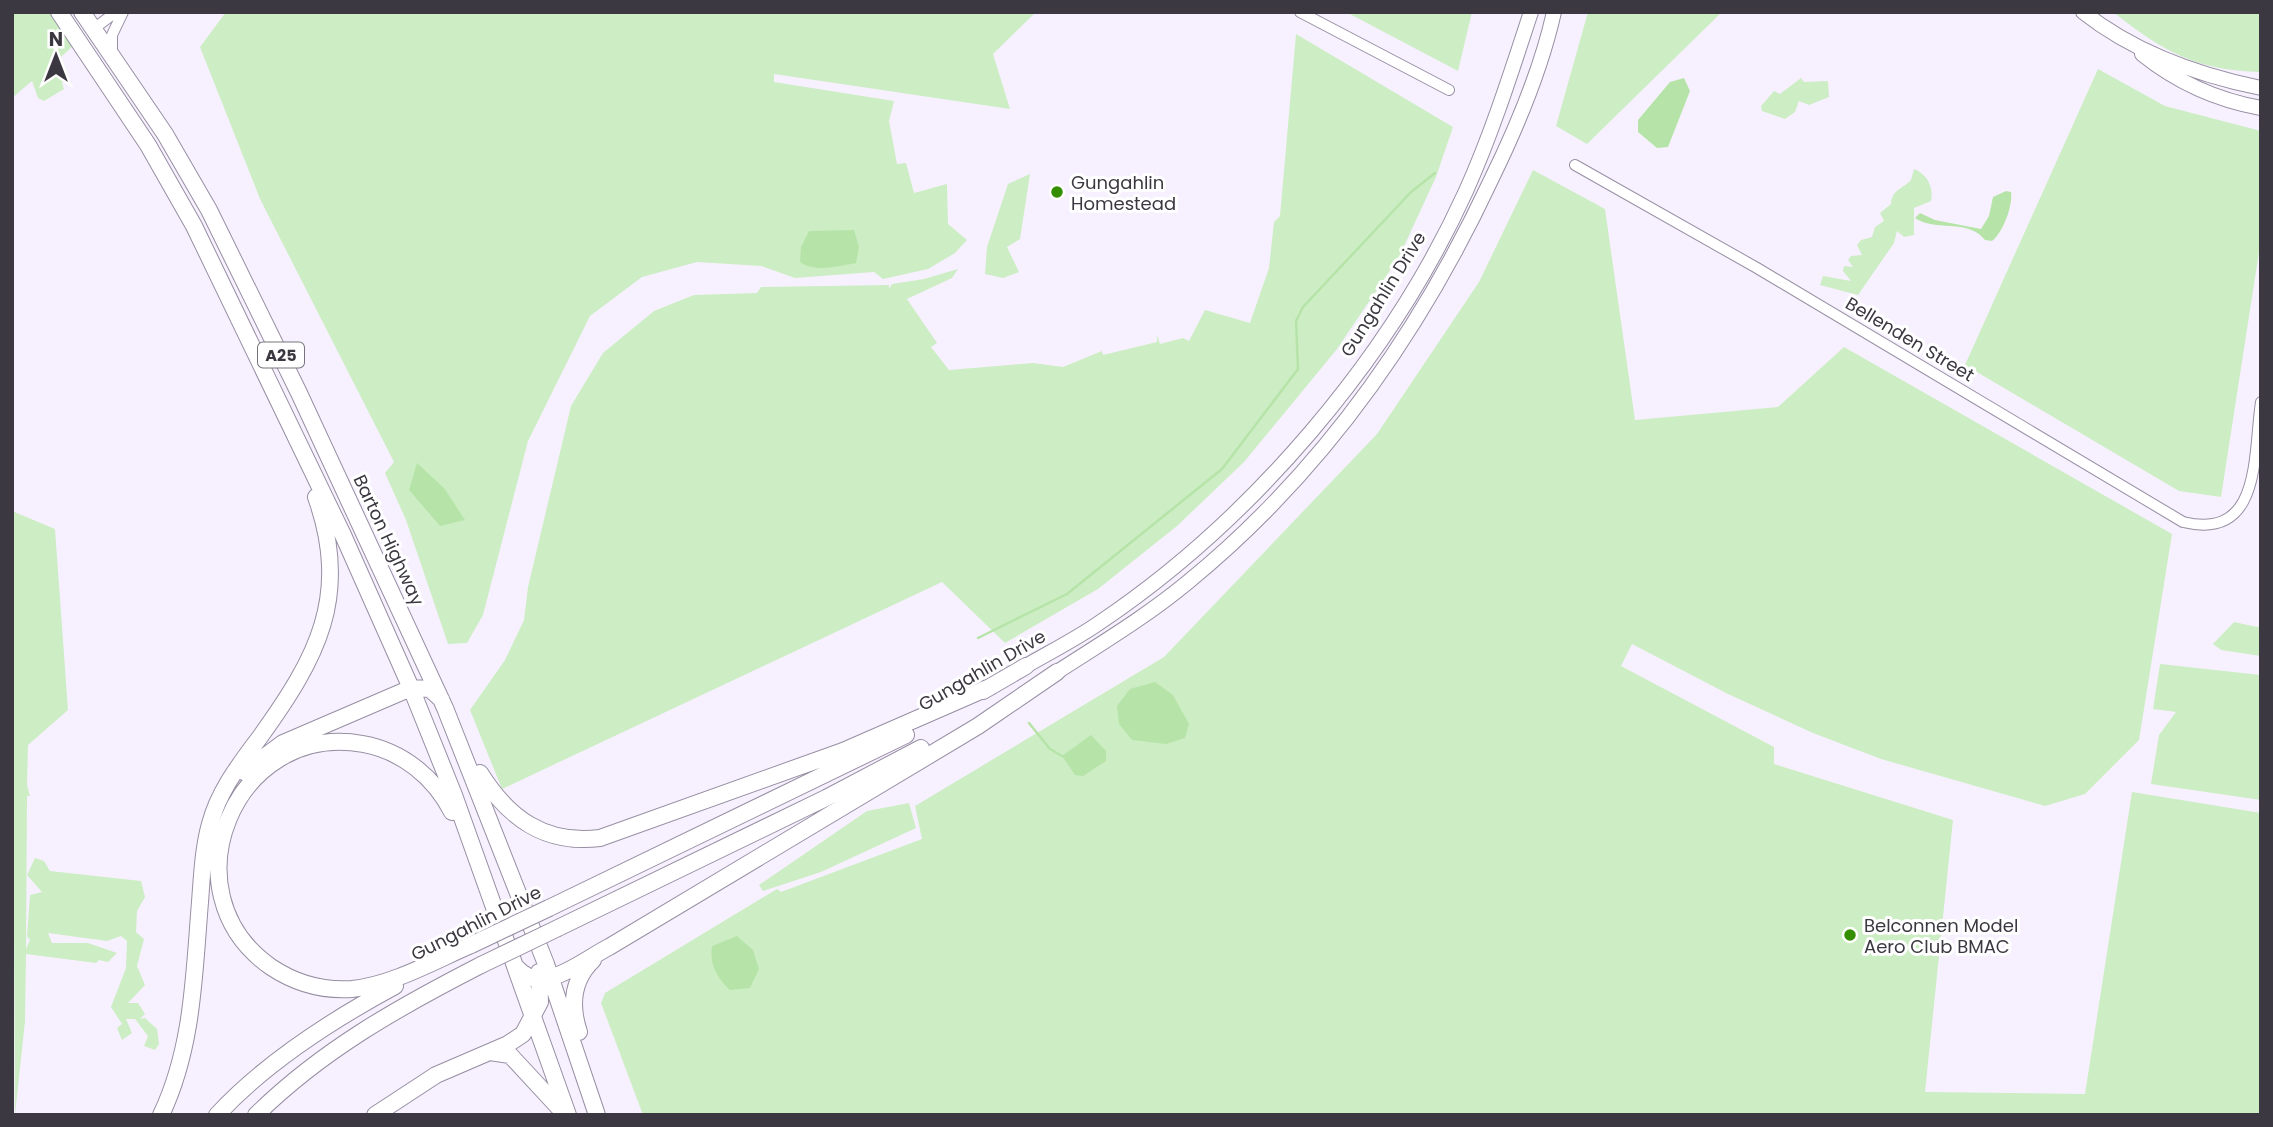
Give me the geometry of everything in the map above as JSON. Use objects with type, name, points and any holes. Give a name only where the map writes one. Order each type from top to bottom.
[{"type":"highway","points":[[60,14],[88,23],[89,41],[99,69]]},
{"type":"highway","name":"A25","points":[[60,14],[148,145],[194,226],[343,535],[411,688],[498,916],[566,1115]]},
{"type":"highway","name":"Barton Highway","points":[[88,23],[165,134],[209,210],[299,393],[442,701],[530,921],[545,979]]},
{"type":"highway","points":[[161,1115],[176,1081],[189,1028],[203,858],[211,820],[227,783],[296,687],[314,652],[329,583],[326,537],[318,504],[250,343]]},
{"type":"highway","name":"Gungahlin Drive","points":[[217,1115],[260,1075],[329,1025],[471,945],[890,744],[1026,667]]},
{"type":"highway","points":[[516,967],[525,976],[545,979],[609,947],[978,726],[1058,672]]},
{"type":"highway","name":"Gungahlin Drive","points":[[256,1115],[305,1071],[370,1024],[481,965],[887,767],[1058,672]]},
{"type":"highway","points":[[456,736],[498,800],[514,816],[550,834],[590,839],[616,834],[843,751],[992,686]]},
{"type":"highway","points":[[211,820],[241,775],[266,752],[314,727],[411,688],[432,690],[442,701]]},
{"type":"highway","points":[[471,945],[383,982],[361,988],[315,986],[276,970],[242,939],[230,918],[220,890],[220,841],[237,800],[268,766],[306,747],[353,743],[390,752],[421,771],[444,798],[480,887],[498,916]]},
{"type":"highway","points":[[606,1115],[574,1017],[573,1004],[583,971],[609,947]]},
{"type":"highway","points":[[375,1115],[421,1084],[516,1040],[526,1031],[534,1016],[545,979]]},
{"type":"highway","points":[[545,979],[597,1115]]},
{"type":"highway","points":[[481,1054],[500,1051],[510,1055],[566,1115]]},
{"type":"main road","name":"Gungahlin Drive","points":[[1026,667],[1098,624],[1199,545],[1302,442],[1360,369],[1416,285],[1465,193],[1501,104],[1531,12]]},
{"type":"main road","name":"Gungahlin Drive","points":[[1058,672],[1139,620],[1216,556],[1324,447],[1389,363],[1457,254],[1503,155],[1534,79],[1554,12]]},
{"type":"main road","points":[[2083,12],[2131,43],[2192,71],[2261,88]]},
{"type":"main road","points":[[2131,43],[2157,67],[2190,86],[2231,103],[2261,108]]},
{"type":"main road","points":[[2228,81],[2261,80]]},
{"type":"street","points":[[88,23],[105,12]]},
{"type":"street","points":[[88,23],[100,24],[116,12]]},
{"type":"street","points":[[113,59],[112,35],[123,12]]},
{"type":"street","points":[[1300,12],[1449,90]]},
{"type":"street","name":"Bellenden Street","points":[[1575,165],[1757,268],[2179,520],[2210,525],[2230,519],[2243,504],[2251,483],[2261,402]]},
{"type":"shaded area","points":[[12,12],[50,12],[73,46],[61,57],[68,76],[62,83],[64,89],[44,101],[38,98],[32,81],[12,98]]},
{"type":"shaded area","points":[[226,12],[1036,12],[993,54],[1010,109],[774,74],[774,82],[894,101],[889,121],[897,164],[906,163],[914,193],[947,184],[948,224],[967,240],[955,253],[928,269],[883,279],[874,272],[795,278],[761,266],[697,262],[642,277],[590,316],[528,441],[483,615],[467,643],[448,644],[406,520],[385,473],[394,462],[260,199],[200,47]]},
{"type":"shaded area","points":[[1346,12],[1472,12],[1458,71]]},
{"type":"shaded area","points":[[1588,12],[1722,12],[1587,144],[1556,126]]},
{"type":"shaded area","points":[[2113,12],[2261,12],[2261,72],[2217,67],[2181,56],[2148,38]]},
{"type":"shaded area","points":[[1296,34],[1453,127],[1436,177],[1399,257],[1337,349],[1244,462],[1177,526],[1098,589],[1005,643],[942,582],[502,789],[470,710],[505,660],[524,620],[528,587],[571,406],[603,353],[654,311],[694,295],[757,293],[761,287],[889,285],[889,289],[892,284],[924,279],[958,269],[952,278],[907,299],[937,343],[931,347],[949,370],[1033,363],[1063,367],[1102,351],[1103,355],[1157,342],[1157,335],[1160,344],[1183,338],[1189,341],[1205,310],[1250,323],[1269,268],[1274,222],[1280,216]]},
{"type":"shaded area","points":[[2098,69],[2165,106],[2261,131],[2261,239],[2221,497],[2179,491],[1965,365]]},
{"type":"shaded area","points":[[1684,78],[1690,91],[1668,147],[1657,148],[1638,132],[1638,120],[1670,82]]},
{"type":"shaded area","points":[[1801,78],[1804,82],[1828,81],[1829,97],[1809,105],[1799,101],[1795,112],[1785,119],[1762,111],[1761,106],[1774,91],[1780,94]]},
{"type":"shaded area","points":[[1914,169],[1926,178],[1932,196],[1931,201],[1914,208],[1914,235],[1904,237],[1897,231],[1894,243],[1858,295],[1820,285],[1823,276],[1851,281],[1843,271],[1844,266],[1853,267],[1848,260],[1851,256],[1862,255],[1857,245],[1861,240],[1872,237],[1875,227],[1884,221],[1880,213],[1891,204],[1896,192],[1911,180]]},
{"type":"shaded area","points":[[1533,170],[1605,209],[1635,420],[1778,407],[1844,347],[2172,534],[2139,740],[2085,794],[2045,806],[1881,759],[1813,733],[1728,694],[1632,644],[1621,666],[1774,747],[1774,764],[1953,820],[1925,1092],[2085,1094],[2132,792],[2261,813],[2261,1115],[643,1115],[601,1003],[605,993],[777,889],[781,892],[922,839],[915,806],[1164,657],[1377,434],[1479,282]]},
{"type":"shaded area","points":[[1030,174],[1020,239],[1007,247],[1019,272],[1003,278],[985,274],[987,247],[1008,184]]},
{"type":"shaded area","points":[[2006,191],[2011,192],[2009,211],[2000,232],[1992,241],[1985,240],[1970,229],[1932,224],[1915,218],[1920,213],[1935,220],[1981,229],[1989,216],[1993,197]]},
{"type":"shaded area","points":[[854,230],[859,247],[856,263],[820,268],[800,262],[801,247],[809,231]]},
{"type":"shaded area","points":[[417,463],[444,488],[465,520],[440,526],[409,490]]},
{"type":"shaded area","points":[[12,511],[55,529],[68,710],[28,745],[27,785],[30,796],[27,796],[26,949],[30,940],[27,936],[30,895],[42,892],[27,875],[35,858],[44,861],[50,871],[141,881],[145,897],[137,911],[136,932],[144,939],[137,966],[145,985],[128,1003],[138,1003],[145,1014],[140,1019],[145,1018],[157,1029],[159,1044],[155,1050],[144,1046],[148,1036],[135,1019],[126,1019],[132,1033],[122,1040],[117,1028],[122,1024],[111,1007],[126,968],[127,941],[121,936],[107,941],[48,933],[52,943],[88,943],[117,953],[108,962],[99,960],[96,963],[26,954],[25,1021],[15,1115]]},
{"type":"shaded area","points":[[2234,622],[2257,627],[2261,625],[2261,656],[2221,650],[2213,644]]},
{"type":"shaded area","points":[[2160,664],[2261,675],[2261,800],[2151,784],[2159,735],[2176,712],[2153,709]]},
{"type":"shaded area","points":[[1155,682],[1173,695],[1189,724],[1185,738],[1166,744],[1132,740],[1119,724],[1117,706],[1130,689]]},
{"type":"shaded area","points":[[1091,735],[1106,751],[1106,761],[1083,776],[1075,775],[1062,756]]},
{"type":"shaded area","points":[[909,803],[916,828],[821,872],[763,891],[759,885],[867,811]]},
{"type":"shaded area","points":[[737,936],[753,950],[759,969],[750,988],[730,990],[715,970],[712,946]]},
{"type":"waterway","points":[[978,638],[1067,594],[1222,469],[1298,369],[1296,321],[1303,307],[1411,192],[1435,173]]},
{"type":"waterway","points":[[1029,723],[1050,749],[1062,756]]},
{"type":"place","name":"Gungahlin Homestead","points":[[1057,192]]},
{"type":"place","name":"Belconnen Model Aero Club BMAC","points":[[1850,935]]}]
